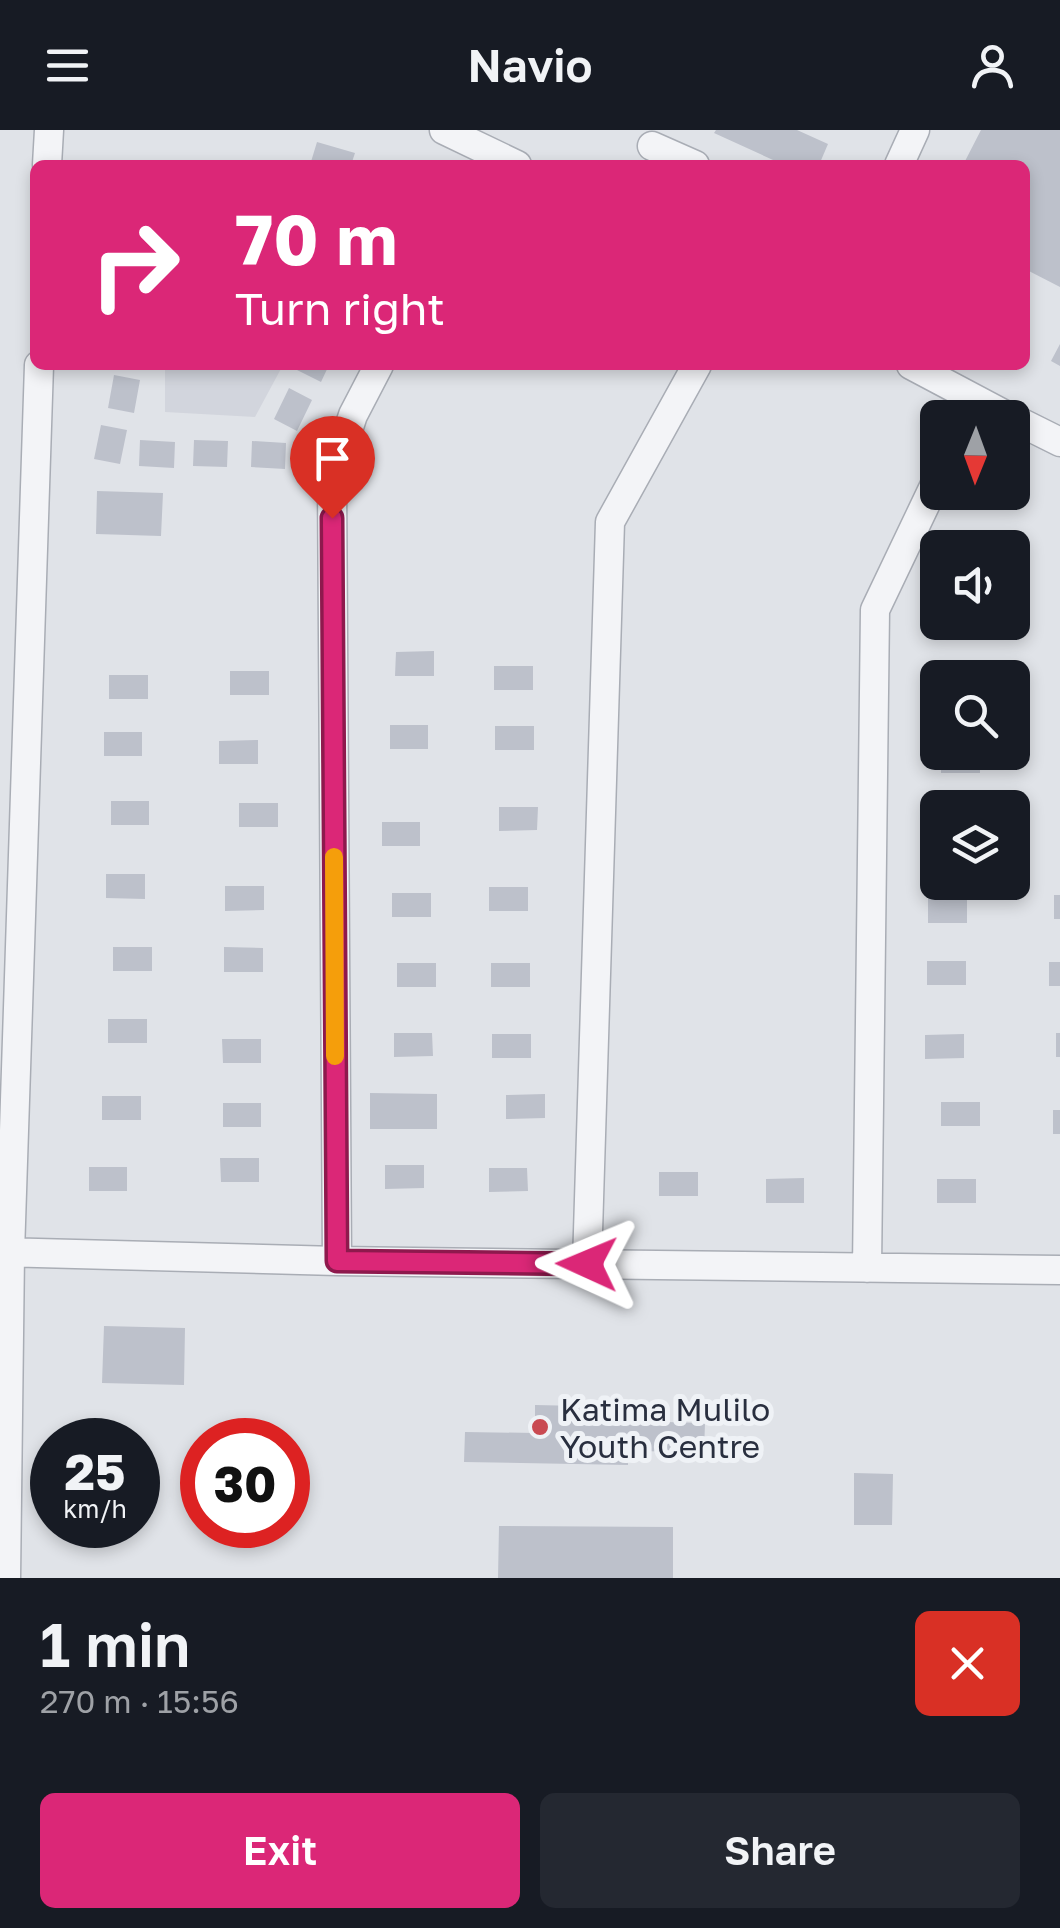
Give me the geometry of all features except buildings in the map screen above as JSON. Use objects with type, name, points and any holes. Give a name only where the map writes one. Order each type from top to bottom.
[{"type":"street","points":[[47,160],[49,130]]},
{"type":"street","points":[[444,130],[496,160]]},
{"type":"street","points":[[902,160],[915,130]]},
{"type":"street","points":[[651,147],[683,160]]},
{"type":"street","points":[[6,1578],[5,1252],[39,370]]},
{"type":"street","points":[[337,1261],[332,479],[352,415],[376,370]]},
{"type":"street","points":[[587,1264],[610,522],[694,370]]},
{"type":"street","points":[[918,370],[959,400]]},
{"type":"street","points":[[1030,427],[1060,442]]},
{"type":"street","points":[[867,1268],[876,610],[923,510]]},
{"type":"street","points":[[5,1252],[337,1261],[1060,1270]]},
{"type":"shaded area","points":[[165,370],[280,370],[255,417],[165,412]]},
{"type":"slow traffic","points":[[334,857],[335,1056]]},
{"type":"place","name":"Katima Mulilo Youth Centre","points":[[540,1427]]},
{"type":"route","points":[[332,518],[337,1261],[587,1264]]}]
